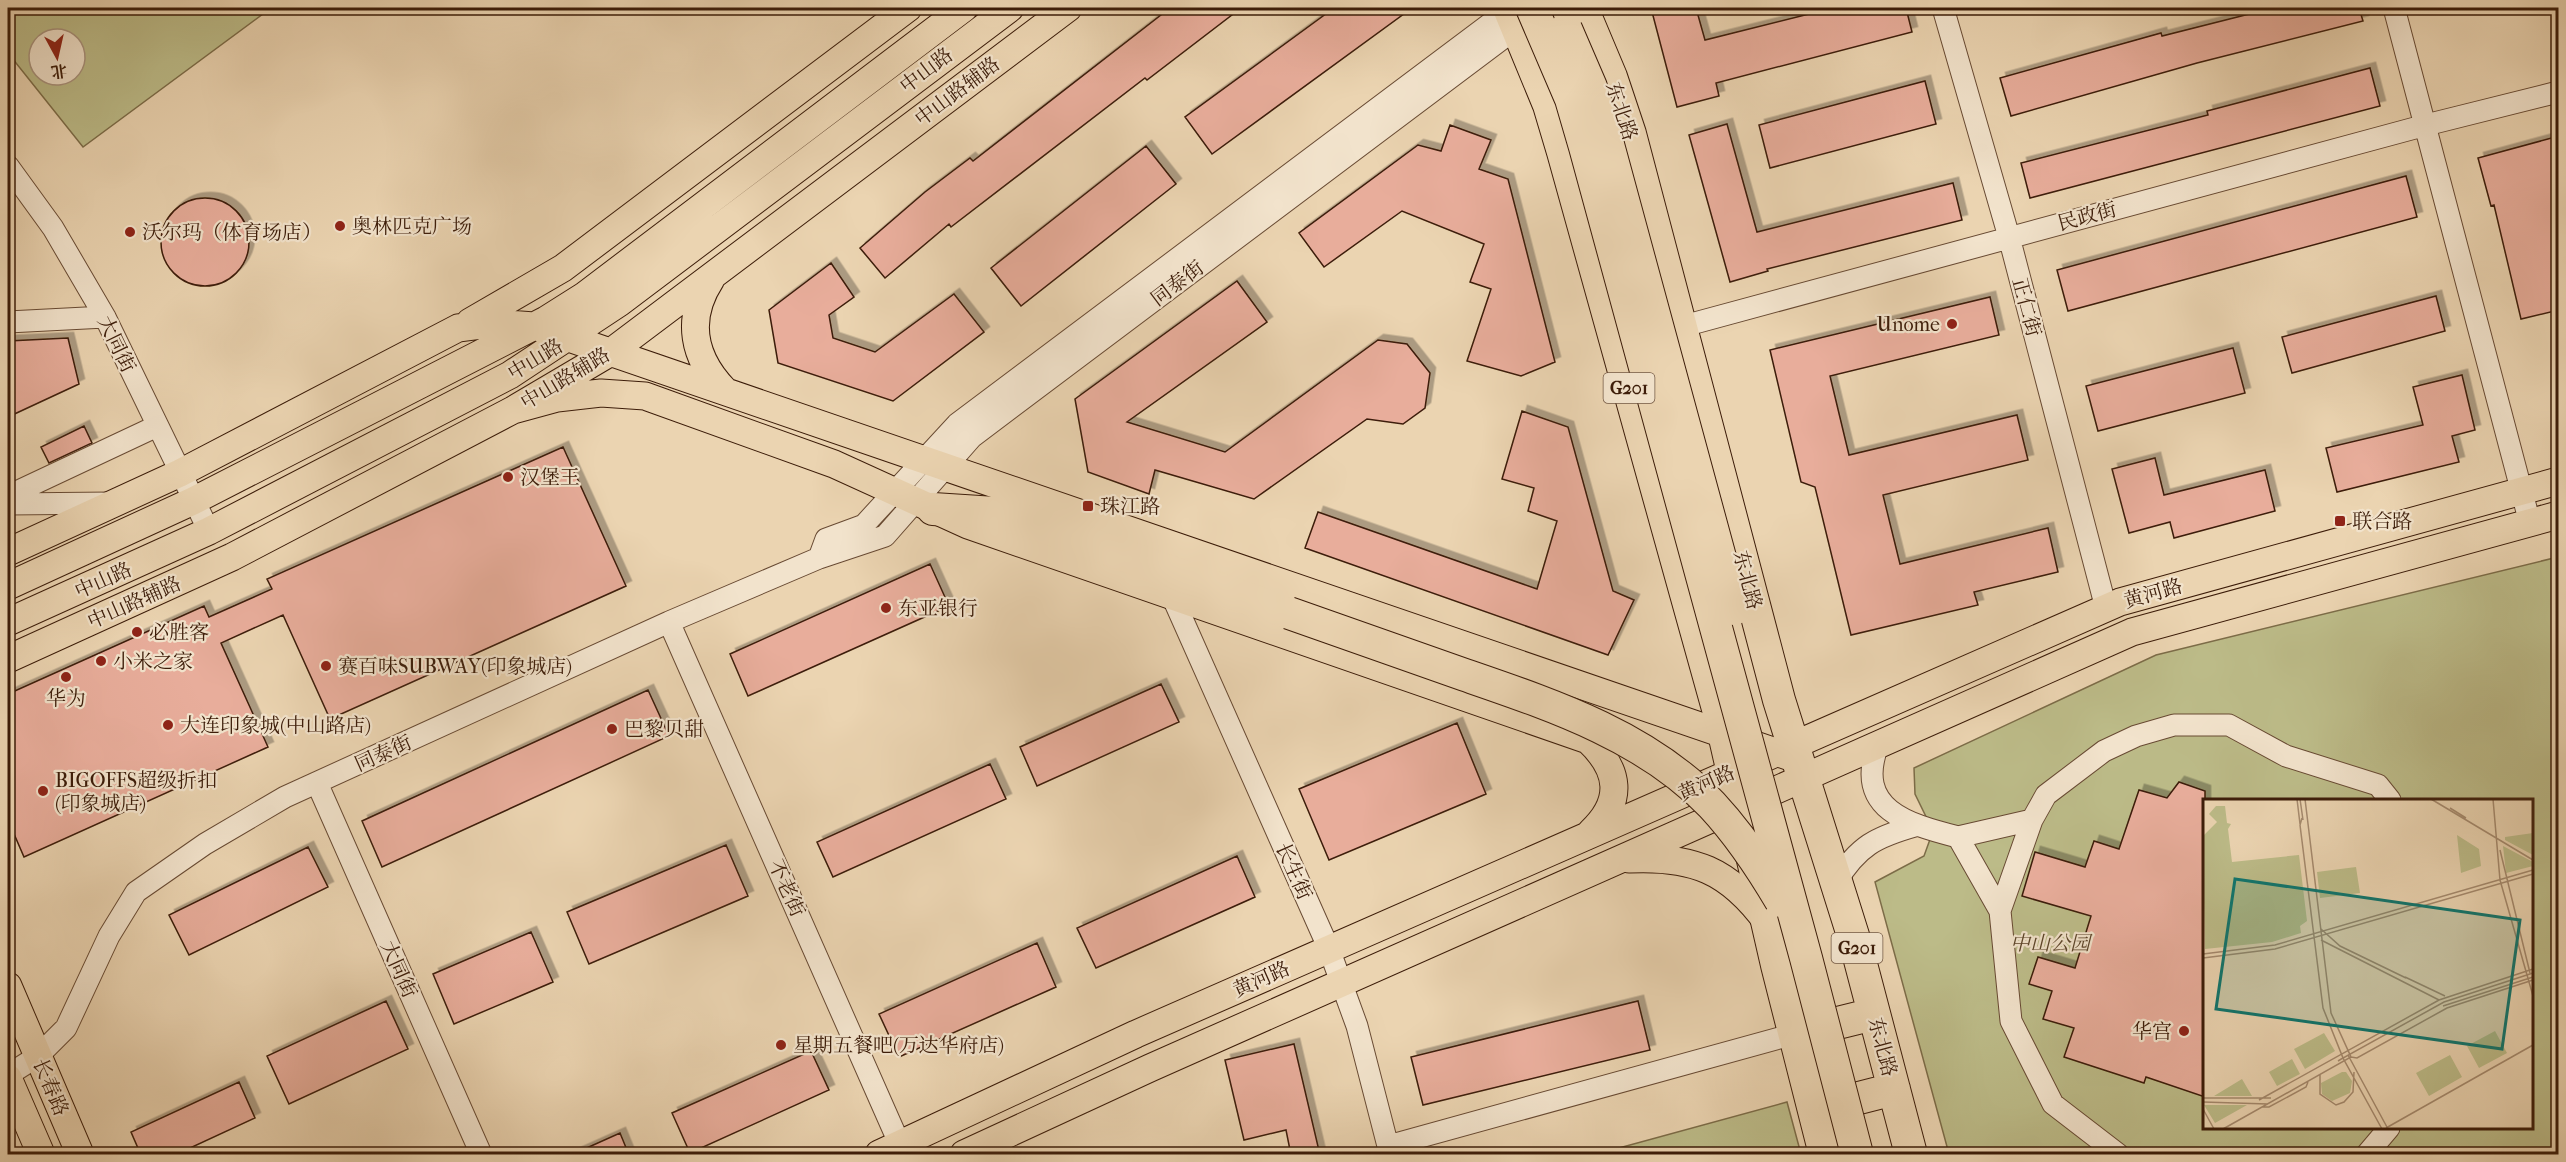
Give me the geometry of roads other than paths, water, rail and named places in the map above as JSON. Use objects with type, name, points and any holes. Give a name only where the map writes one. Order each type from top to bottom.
[{"type":"highway","name":"东北路","points":[[1556,8],[1591,87],[1607,141],[1879,1155]]},
{"type":"highway","name":"东北路","points":[[1582,8],[1611,77],[1630,134],[1793,759],[1836,882],[1911,1155]]},
{"type":"highway","name":"G201","points":[[1516,12],[1560,143],[1711,684],[1825,1155]]},
{"type":"highway","points":[[1516,12],[1571,99],[1806,957],[1857,1155]]},
{"type":"highway","points":[[915,501],[995,513],[1026,521],[1553,706],[1601,727],[1642,750],[1679,776],[1711,804],[1734,831],[1785,909],[1806,957]]},
{"type":"highway","points":[[1711,684],[1771,668]]},
{"type":"highway","points":[[1794,1034],[1874,1014]]},
{"type":"highway","points":[[1814,1110],[1894,1089]]},
{"type":"main road","points":[[8,552],[180,473],[458,328],[563,268],[908,8]]},
{"type":"main road","name":"中山路","points":[[8,586],[193,501],[534,326],[584,296],[964,8]]},
{"type":"main road","name":"中山路","points":[[8,622],[208,531],[510,375],[569,338],[683,255],[1010,8]]},
{"type":"main road","name":"中山路辅路","points":[[8,659],[232,557],[513,410],[611,352],[1068,8]]},
{"type":"main road","points":[[611,352],[683,255]]},
{"type":"main road","points":[[713,275],[700,295],[696,315],[696,336],[709,374],[725,391]]},
{"type":"main road","points":[[458,328],[496,323],[534,326],[1793,759]]},
{"type":"main road","points":[[513,410],[557,398],[601,393],[645,396],[834,464],[968,525],[1588,740],[1604,755],[1612,773],[1615,791],[1612,806],[1604,820],[1589,835]]},
{"type":"main road","name":"黄河路","points":[[964,1155],[1342,983],[1740,806],[1793,759],[2120,602],[2559,481]]},
{"type":"main road","name":"黄河路","points":[[895,1151],[1136,1034],[1733,772],[1878,745],[2132,632],[2559,515]]},
{"type":"main road","points":[[1663,714],[1683,712],[1698,706],[1707,697],[1711,684]]},
{"type":"main road","points":[[1588,740],[1604,694]]},
{"type":"main road","points":[[1619,860],[1654,858],[1686,861],[1712,870],[1732,883],[1751,900],[1767,922]]},
{"type":"main road","name":"长春路","points":[[8,986],[80,1155]]},
{"type":"main road","name":"长春路","points":[[8,1076],[40,1155]]},
{"type":"street","name":"同泰街","points":[[8,1076],[38,1056],[66,1028],[109,936],[136,892],[205,844],[285,797],[669,622],[819,558],[825,539],[864,525],[915,501],[957,424],[1516,12],[1543,8]]},
{"type":"street","name":"正仁街","points":[[1943,8],[2009,237],[2106,608]]},
{"type":"street","points":[[2394,8],[2530,523]]},
{"type":"street","name":"民政街","points":[[1617,344],[2426,125],[2559,92]]},
{"type":"street","name":"大同街","points":[[8,166],[53,228],[105,317],[208,531]]},
{"type":"street","points":[[8,322],[105,317]]},
{"type":"street","points":[[8,496],[158,426]]},
{"type":"street","points":[[8,504],[114,503]]},
{"type":"street","name":"长生街","points":[[1172,596],[1329,949],[1357,1026],[1389,1150]]},
{"type":"street","name":"不老街","points":[[669,622],[895,1151]]},
{"type":"street","points":[[2000,911],[2032,820],[2046,795],[2104,751],[2136,735],[2175,725],[2229,725],[2286,756],[2378,785],[2388,799]]},
{"type":"street","points":[[1878,745],[1871,765],[1871,781],[1875,795],[1885,806],[1915,826],[1958,837],[2032,820]]},
{"type":"street","name":"大同街","points":[[317,783],[481,1155]]},
{"type":"street","points":[[1836,882],[1850,860],[1867,844],[1915,826]]},
{"type":"street","points":[[1958,837],[2000,911],[2011,1021],[2053,1104],[2118,1155]]},
{"type":"street","points":[[1389,1150],[1794,1034]]},
{"type":"street","points":[[2367,1155],[2389,1129]]},
{"type":"place","name":"奥林匹克广场","points":[[340,226]]},
{"type":"place","name":"沃尔玛（体育场店）","points":[[130,232]]},
{"type":"place","name":"Unome","points":[[1952,324]]},
{"type":"place","name":"汉堡王","points":[[508,477]]},
{"type":"place","name":"珠江路","points":[[1088,506]]},
{"type":"place","name":"联合路","points":[[2340,521]]},
{"type":"place","name":"东亚银行","points":[[886,608]]},
{"type":"place","name":"必胜客","points":[[137,632]]},
{"type":"place","name":"小米之家","points":[[101,661]]},
{"type":"place","name":"赛百味SUBWAY(印象城店)","points":[[326,666]]},
{"type":"place","name":"华为","points":[[66,677]]},
{"type":"place","name":"大连印象城(中山路店)","points":[[168,725]]},
{"type":"place","name":"巴黎贝甜","points":[[612,729]]},
{"type":"place","name":"BIGOFFS超级折扣 (印象城店)","points":[[43,791]]},
{"type":"place","name":"华宫","points":[[2184,1031]]},
{"type":"place","name":"星期五餐吧(万达华府店)","points":[[781,1045]]},
{"type":"park label","name":"中山公园","points":[[2050,943]]}]
